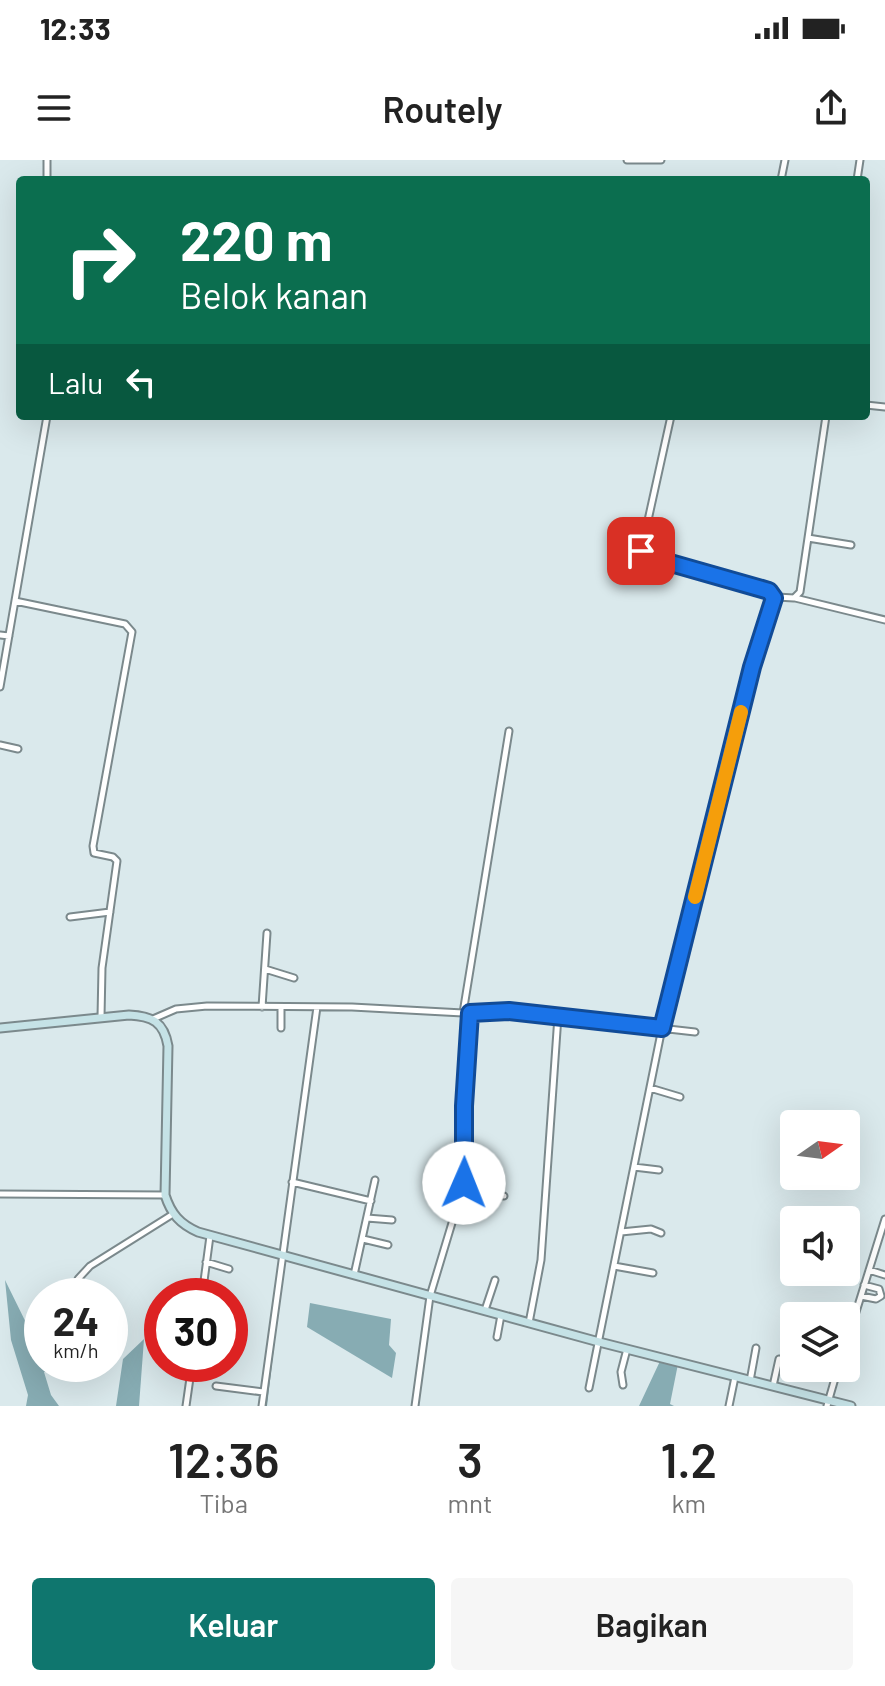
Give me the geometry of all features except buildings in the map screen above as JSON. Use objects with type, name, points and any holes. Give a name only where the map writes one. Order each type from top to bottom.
[{"type":"main road","points":[[0,1028],[129,1015],[153,1019],[164,1029],[168,1046],[165,1195],[181,1224],[210,1236],[773,1386],[827,1404],[851,1406]]},
{"type":"street","points":[[627,160],[661,160]]},
{"type":"street","points":[[0,687],[46,420]]},
{"type":"street","points":[[670,420],[641,552],[769,591],[774,598]]},
{"type":"street","points":[[794,598],[800,592],[825,420]]},
{"type":"street","points":[[808,538],[851,545]]},
{"type":"street","points":[[774,598],[794,598],[885,620]]},
{"type":"street","points":[[589,1388],[662,1028],[752,667],[774,598]]},
{"type":"street","points":[[15,601],[125,624],[132,632],[93,846],[94,853],[113,857],[117,861],[102,968],[101,1017]]},
{"type":"street","points":[[0,635],[9,636]]},
{"type":"street","points":[[415,1406],[430,1296],[466,1171],[466,1013],[509,731]]},
{"type":"street","points":[[0,745],[18,749]]},
{"type":"street","points":[[70,917],[110,912]]},
{"type":"street","points":[[262,1007],[267,933]]},
{"type":"street","points":[[265,969],[294,978]]},
{"type":"street","points":[[153,1019],[187,1007],[317,1007],[466,1013],[509,1011],[695,1032]]},
{"type":"street","points":[[281,1007],[281,1028]]},
{"type":"street","points":[[262,1406],[317,1007]]},
{"type":"street","points":[[529,1323],[541,1260],[558,1016]]},
{"type":"street","points":[[650,1088],[680,1097]]},
{"type":"street","points":[[634,1167],[659,1170]]},
{"type":"street","points":[[354,1275],[375,1180]]},
{"type":"street","points":[[292,1182],[371,1201]]},
{"type":"street","points":[[462,1192],[504,1196]]},
{"type":"street","points":[[0,1194],[165,1195]]},
{"type":"street","points":[[79,1278],[90,1266],[173,1214]]},
{"type":"street","points":[[367,1218],[392,1220]]},
{"type":"street","points":[[859,1302],[885,1219]]},
{"type":"street","points":[[621,1232],[651,1229],[661,1233]]},
{"type":"street","points":[[204,1278],[210,1236]]},
{"type":"street","points":[[363,1239],[388,1245]]},
{"type":"street","points":[[206,1262],[229,1269]]},
{"type":"street","points":[[614,1266],[653,1273]]},
{"type":"street","points":[[869,1270],[885,1275]]},
{"type":"street","points":[[485,1310],[495,1280]]},
{"type":"street","points":[[861,1296],[876,1299],[881,1296],[879,1289],[864,1285]]},
{"type":"street","points":[[497,1337],[501,1315]]},
{"type":"street","points":[[750,1381],[756,1348]]},
{"type":"street","points":[[623,1385],[621,1372],[627,1349]]},
{"type":"street","points":[[773,1386],[779,1359]]},
{"type":"street","points":[[729,1406],[735,1377]]},
{"type":"street","points":[[186,1406],[189,1382]]},
{"type":"street","points":[[827,1404],[834,1382]]},
{"type":"street","points":[[216,1386],[263,1392]]},
{"type":"shaded area","points":[[5,1280],[24,1319],[24,1382],[47,1382],[59,1406],[26,1406],[28,1395],[11,1340]]},
{"type":"shaded area","points":[[310,1303],[391,1319],[389,1345],[396,1353],[392,1378],[307,1327]]},
{"type":"shaded area","points":[[144,1339],[139,1406],[116,1406],[120,1382],[128,1382],[128,1354]]},
{"type":"shaded area","points":[[661,1359],[678,1364],[670,1404],[674,1406],[639,1406]]},
{"type":"waterway","points":[[266,1406],[277,1313]]},
{"type":"slow traffic","points":[[695,897],[741,712]]},
{"type":"route","points":[[464,1183],[464,1106],[470,1013],[509,1011],[662,1028],[752,667],[774,598],[769,591],[653,558],[641,551]]}]
